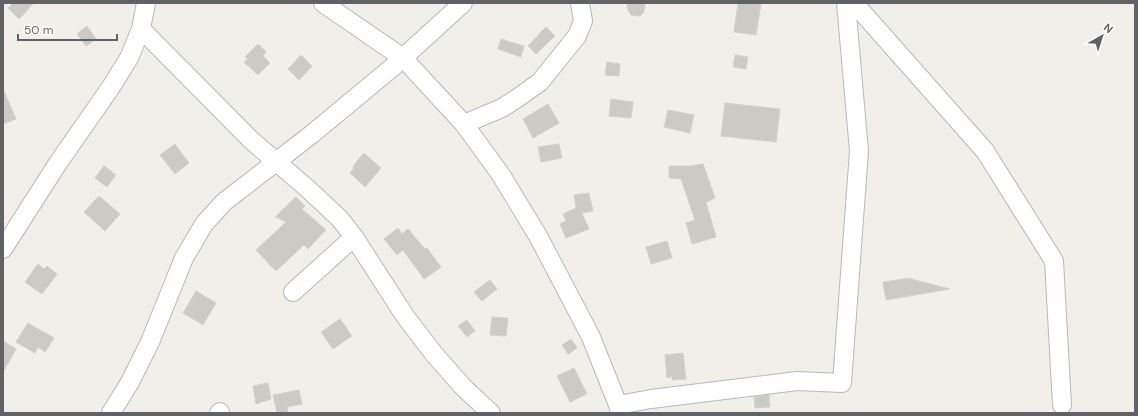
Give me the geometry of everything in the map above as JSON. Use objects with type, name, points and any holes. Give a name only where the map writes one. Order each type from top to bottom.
[{"type":"street","points":[[5,239],[111,87],[128,58],[141,29],[146,3]]},
{"type":"street","points":[[323,3],[403,58],[464,124],[501,176],[538,236],[591,337],[619,409],[651,399],[797,381],[842,383],[859,151],[846,3]]},
{"type":"street","points":[[464,124],[502,108],[540,82],[577,36],[583,21],[580,3]]},
{"type":"street","points":[[854,3],[985,150],[1054,261],[1062,405]]},
{"type":"street","points":[[111,413],[130,382],[150,342],[184,258],[204,224],[224,202],[312,134],[403,58],[451,7]]},
{"type":"street","points":[[141,29],[251,140],[340,219],[354,237],[405,316],[434,354],[464,388],[491,413]]},
{"type":"street","points":[[292,292],[354,237]]},
{"type":"building","points":[[13,3],[34,3],[19,19],[8,8]]},
{"type":"building","points":[[627,3],[645,3],[644,12],[640,16],[631,15],[628,10]]},
{"type":"building","points":[[738,3],[761,3],[756,35],[734,32]]},
{"type":"building","points":[[87,26],[96,39],[86,46],[77,34]]},
{"type":"building","points":[[546,27],[555,36],[536,54],[528,46]]},
{"type":"building","points":[[501,39],[524,46],[521,57],[498,49]]},
{"type":"building","points":[[258,44],[266,52],[263,56],[270,63],[258,75],[244,62],[248,59],[245,57]]},
{"type":"building","points":[[301,55],[312,66],[299,80],[288,69]]},
{"type":"building","points":[[735,55],[748,57],[746,69],[733,67]]},
{"type":"building","points":[[607,62],[620,64],[619,76],[605,75]]},
{"type":"building","points":[[3,89],[16,119],[3,124]]},
{"type":"building","points":[[611,99],[633,102],[631,118],[609,116]]},
{"type":"building","points":[[725,103],[780,109],[776,142],[721,136]]},
{"type":"building","points":[[548,104],[559,123],[533,138],[523,119]]},
{"type":"building","points":[[668,110],[694,115],[690,133],[664,127]]},
{"type":"building","points":[[175,144],[189,163],[175,174],[160,155]]},
{"type":"building","points":[[559,144],[562,158],[541,162],[538,147]]},
{"type":"building","points":[[364,153],[381,168],[365,187],[350,173],[354,168],[353,166]]},
{"type":"building","points":[[703,164],[715,198],[706,202],[716,237],[692,244],[686,223],[695,220],[681,179],[669,178],[669,166],[691,166]]},
{"type":"building","points":[[104,166],[116,175],[107,187],[95,178]]},
{"type":"building","points":[[589,193],[593,211],[582,213],[589,229],[566,238],[560,224],[566,221],[563,214],[576,208],[574,195]]},
{"type":"building","points":[[99,196],[120,214],[105,231],[84,212]]},
{"type":"building","points":[[296,197],[305,206],[302,209],[326,230],[308,249],[304,245],[276,271],[256,250],[286,222],[275,217]]},
{"type":"building","points":[[398,228],[402,234],[408,229],[425,249],[427,248],[441,267],[424,279],[403,250],[397,255],[384,239]]},
{"type":"building","points":[[667,241],[672,258],[651,264],[646,247]]},
{"type":"building","points":[[38,264],[44,269],[47,266],[57,274],[42,294],[25,282]]},
{"type":"building","points":[[911,278],[950,289],[886,300],[883,282]]},
{"type":"building","points":[[490,280],[497,289],[482,301],[474,292]]},
{"type":"building","points":[[196,291],[216,303],[203,325],[183,313]]},
{"type":"building","points":[[492,317],[508,318],[506,336],[490,335]]},
{"type":"building","points":[[340,319],[352,336],[333,349],[321,332]]},
{"type":"building","points":[[467,320],[475,331],[467,337],[458,326]]},
{"type":"building","points":[[28,323],[54,338],[45,352],[38,347],[35,353],[16,342]]},
{"type":"building","points":[[571,339],[577,348],[568,354],[562,345]]},
{"type":"building","points":[[3,341],[16,349],[3,372]]},
{"type":"building","points":[[683,353],[686,379],[672,380],[672,376],[667,378],[665,355]]},
{"type":"building","points":[[574,368],[587,394],[570,402],[557,376]]},
{"type":"building","points":[[268,383],[271,399],[256,404],[253,386]]},
{"type":"building","points":[[299,390],[302,404],[287,407],[288,413],[277,413],[273,395]]},
{"type":"building","points":[[769,395],[770,407],[755,408],[754,397]]}]
